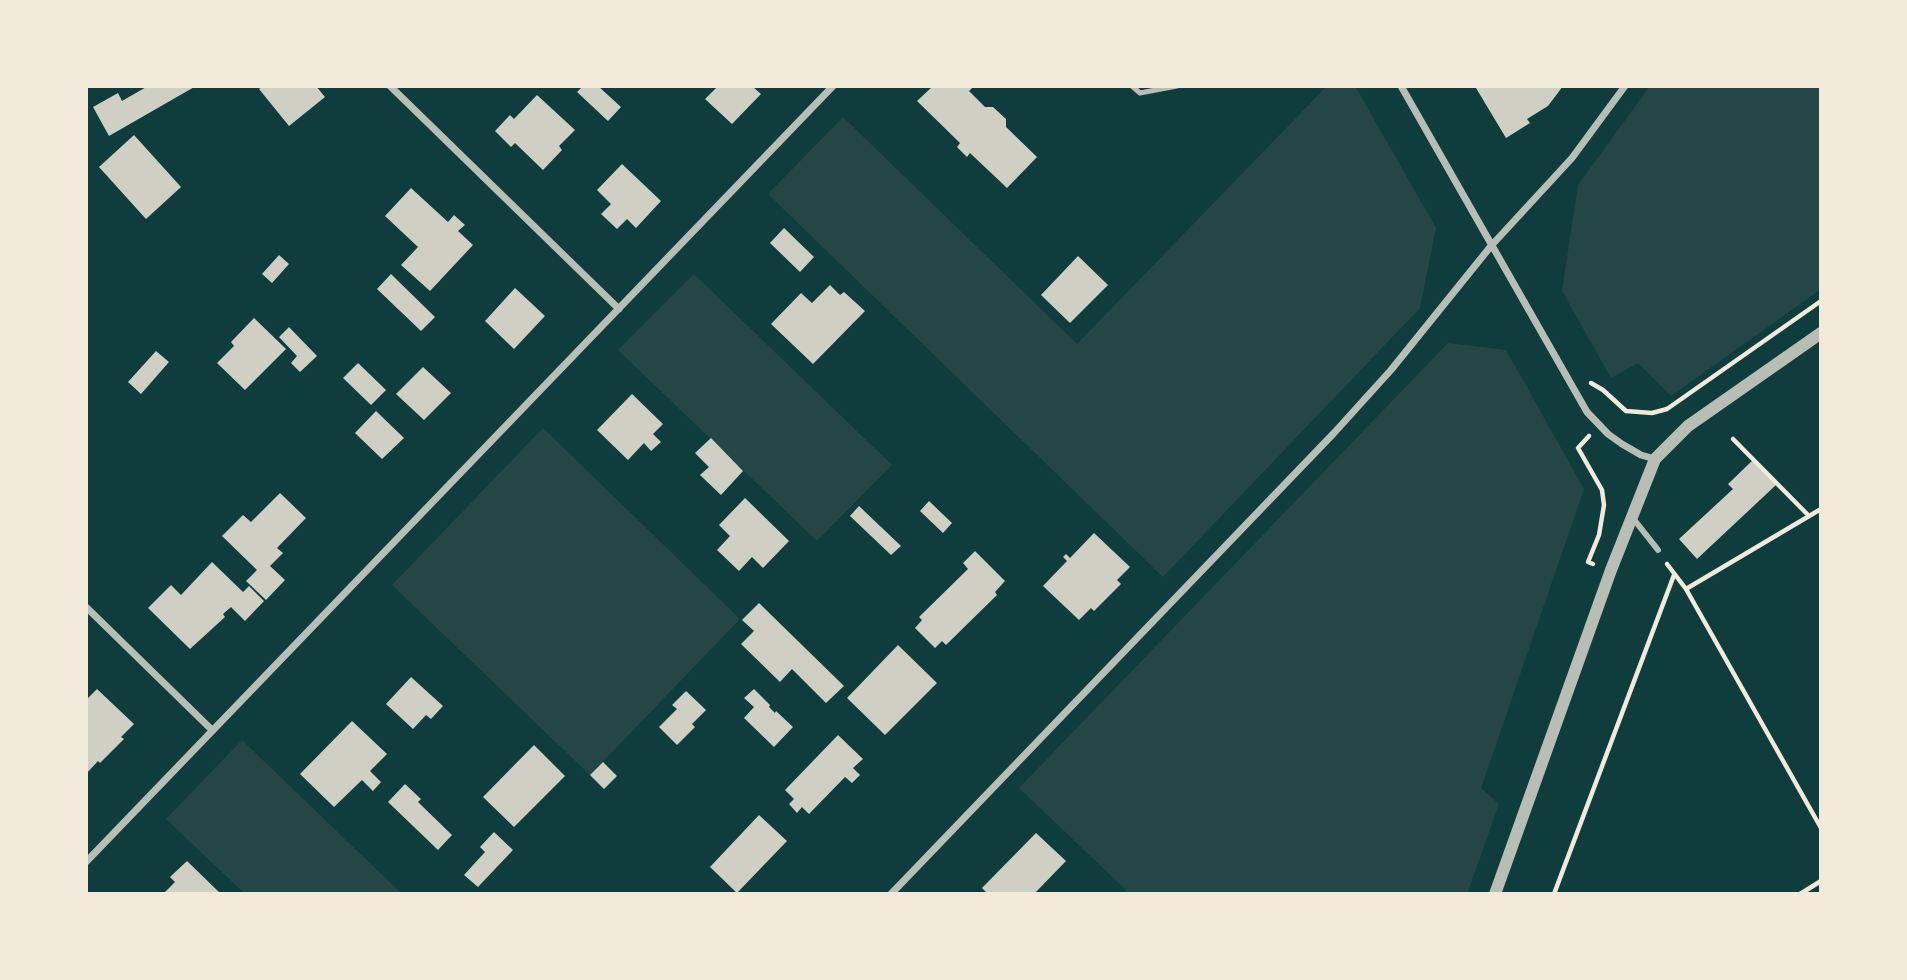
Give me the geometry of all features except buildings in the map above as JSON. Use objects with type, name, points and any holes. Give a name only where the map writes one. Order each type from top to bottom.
[{"type":"street","points":[[390,86],[619,309]]},
{"type":"street","points":[[86,862],[833,86]]},
{"type":"street","points":[[1401,86],[1587,412],[1622,444],[1641,455],[1656,459]]},
{"type":"street","points":[[891,894],[1334,433],[1391,370],[1491,246],[1572,158],[1625,86]]},
{"type":"street","points":[[1495,894],[1606,583],[1656,459],[1688,426],[1821,332]]},
{"type":"street","points":[[1632,517],[1658,550]]},
{"type":"street","points":[[86,607],[212,730]]},
{"type":"lane","points":[[1132,86],[1140,93],[1177,86]]},
{"type":"path","points":[[1617,403],[1626,411],[1638,414],[1652,414],[1667,409],[1821,301]]},
{"type":"path","points":[[1733,439],[1809,516]]},
{"type":"path","points":[[1578,448],[1602,490],[1604,505],[1599,534],[1588,562]]},
{"type":"path","points":[[1686,589],[1821,509]]},
{"type":"path","points":[[1658,550],[1686,589],[1821,828]]},
{"type":"path","points":[[1554,894],[1674,575]]},
{"type":"path","points":[[1800,894],[1821,881]]},
{"type":"shaded area","points":[[1327,86],[1355,86],[1436,228],[1420,308],[1163,577],[768,194],[843,117],[1077,344]]},
{"type":"shaded area","points":[[1650,86],[1821,86],[1821,289],[1671,396],[1638,363],[1611,378],[1562,291],[1578,185]]},
{"type":"shaded area","points":[[694,274],[892,465],[817,541],[618,350]]},
{"type":"shaded area","points":[[1448,343],[1506,350],[1584,489],[1481,788],[1499,804],[1467,894],[1123,894],[1126,890],[1019,788]]},
{"type":"shaded area","points":[[543,428],[740,619],[590,775],[392,585]]},
{"type":"shaded area","points":[[242,740],[402,894],[245,894],[166,819]]}]
